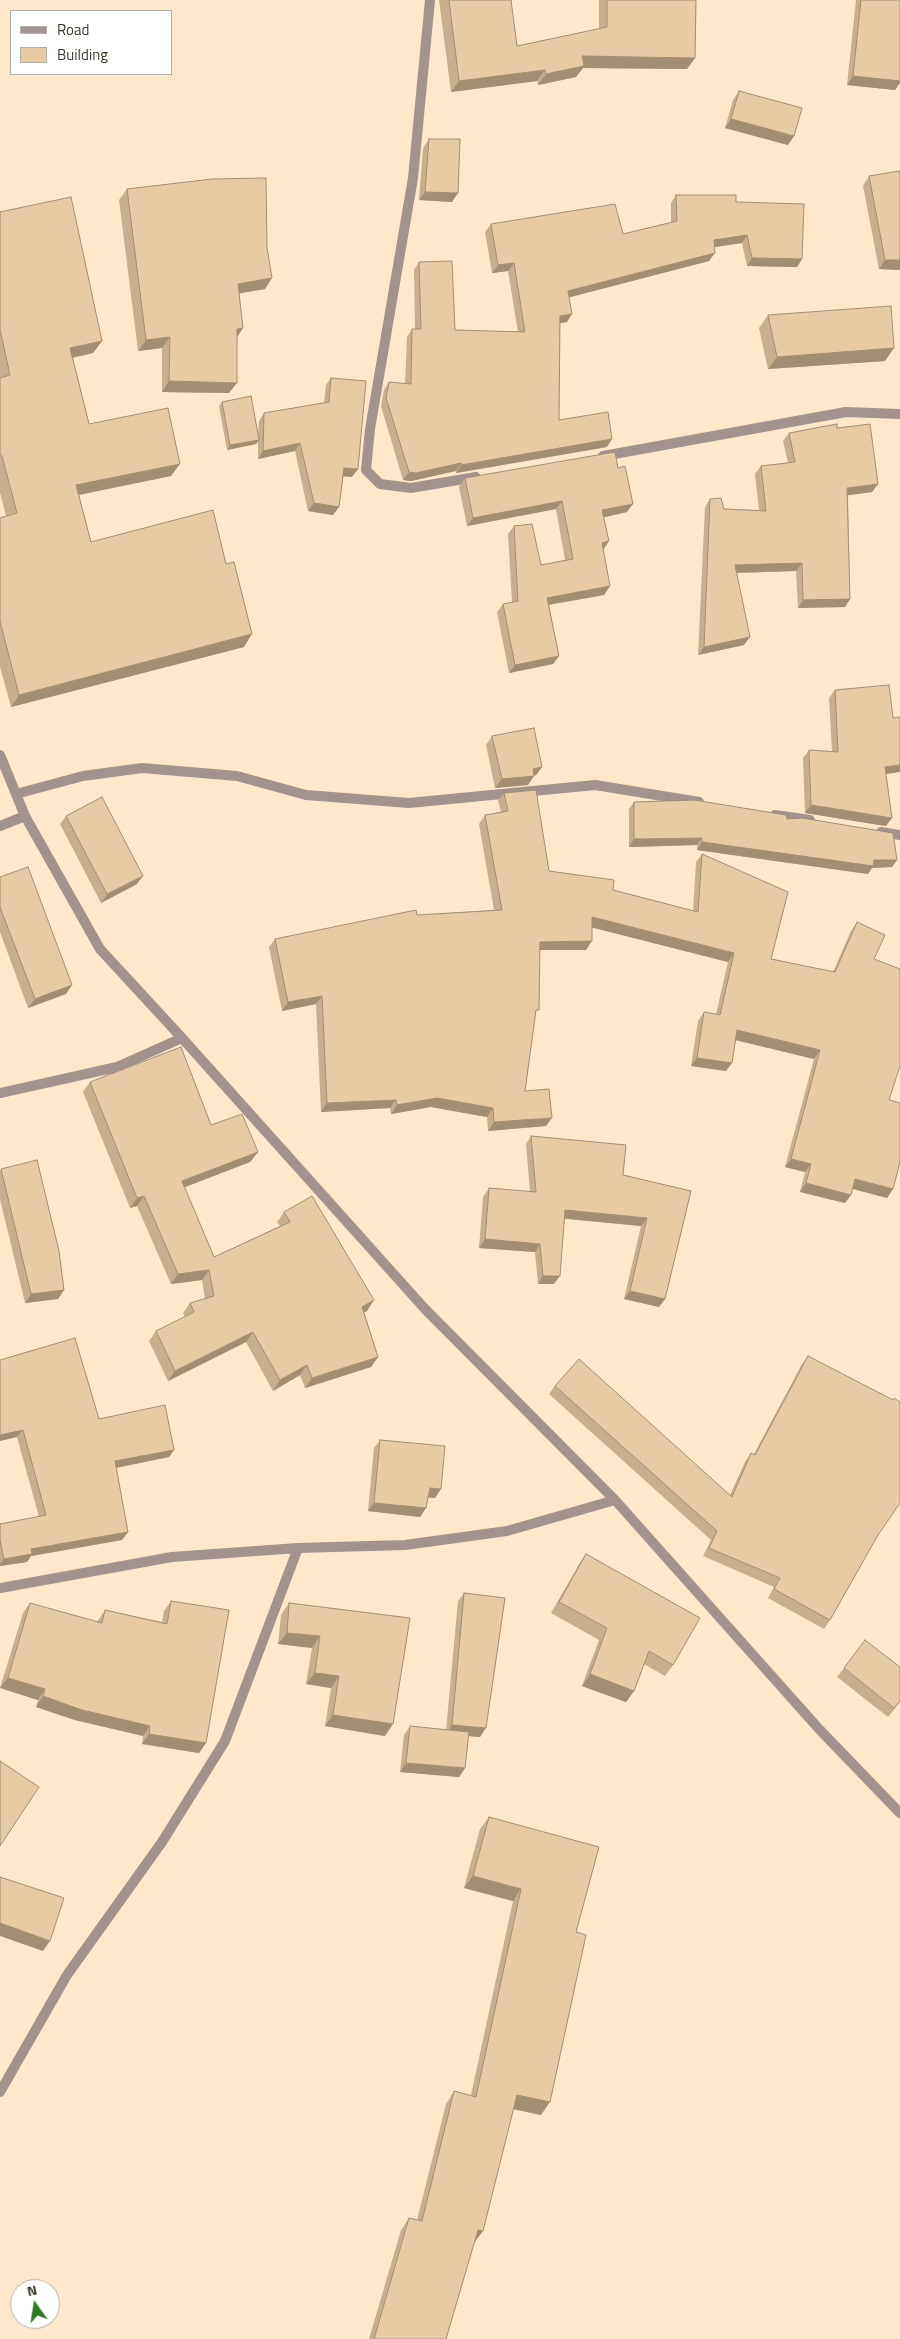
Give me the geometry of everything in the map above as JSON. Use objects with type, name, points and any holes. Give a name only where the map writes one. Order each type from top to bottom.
[{"type":"street","points":[[430,0],[413,178],[370,429],[366,470],[380,484],[411,488],[488,475]]},
{"type":"street","points":[[595,457],[846,412],[900,414]]},
{"type":"street","points":[[0,755],[25,816],[100,949],[425,1309],[616,1500],[818,1729],[900,1813]]},
{"type":"street","points":[[16,794],[83,776],[142,768],[237,776],[306,795],[409,803],[595,785],[713,804]]},
{"type":"street","points":[[762,812],[821,822]]},
{"type":"street","points":[[0,826],[25,816]]},
{"type":"street","points":[[870,830],[900,835]]},
{"type":"street","points":[[0,1093],[117,1067],[182,1038]]},
{"type":"street","points":[[0,1588],[172,1557],[298,1548],[405,1546],[506,1531],[616,1500]]},
{"type":"street","points":[[0,2092],[67,1975],[162,1842],[225,1741],[298,1548]]},
{"type":"building","points":[[449,0],[511,0],[517,46],[607,27],[607,0],[696,0],[695,58],[582,56],[584,66],[546,74],[545,70],[459,81]]},
{"type":"building","points":[[861,0],[900,0],[900,81],[853,76]]},
{"type":"building","points":[[739,91],[802,108],[794,136],[731,119]]},
{"type":"building","points":[[429,139],[460,139],[458,193],[425,192]]},
{"type":"building","points":[[900,171],[900,260],[885,260],[869,176]]},
{"type":"building","points":[[266,178],[267,248],[272,278],[238,284],[243,328],[237,329],[237,383],[169,381],[170,337],[146,340],[127,189],[212,179]]},
{"type":"building","points":[[676,195],[736,195],[736,202],[804,204],[802,259],[752,258],[747,235],[714,240],[715,253],[568,291],[572,314],[560,316],[559,420],[608,412],[612,439],[461,465],[461,463],[416,473],[409,472],[386,398],[389,382],[411,384],[412,329],[421,329],[419,262],[452,261],[455,330],[525,332],[514,263],[498,265],[491,224],[615,204],[623,234],[677,221]]},
{"type":"building","points":[[71,197],[102,341],[70,348],[89,424],[168,408],[180,464],[76,485],[91,542],[213,510],[226,564],[234,562],[252,634],[19,695],[0,621],[0,518],[17,513],[2,456],[0,456],[0,378],[10,375],[0,329],[0,212]]},
{"type":"building","points":[[891,306],[894,348],[777,357],[768,315]]},
{"type":"building","points":[[331,378],[366,381],[358,469],[344,468],[339,507],[314,503],[300,443],[263,451],[264,413],[329,402]]},
{"type":"building","points":[[251,396],[259,440],[230,445],[222,402]]},
{"type":"building","points":[[837,424],[837,428],[870,424],[878,484],[847,488],[850,599],[803,600],[802,563],[735,565],[750,637],[704,647],[710,499],[721,498],[724,509],[766,511],[761,466],[795,462],[789,433]]},
{"type":"building","points":[[615,452],[618,468],[625,466],[633,504],[602,510],[609,541],[602,543],[610,586],[547,598],[559,656],[515,665],[503,604],[518,601],[514,526],[532,524],[541,565],[573,559],[562,501],[473,518],[465,478]]},
{"type":"building","points":[[889,685],[893,718],[900,717],[900,765],[885,767],[892,818],[811,805],[809,750],[838,752],[835,690]]},
{"type":"building","points":[[534,728],[542,767],[533,769],[534,776],[502,779],[492,736]]},
{"type":"building","points":[[536,790],[549,871],[614,880],[613,890],[698,912],[702,854],[788,892],[771,959],[835,972],[857,922],[885,935],[874,959],[900,969],[900,1066],[889,1100],[900,1103],[900,1162],[893,1189],[855,1179],[851,1195],[806,1183],[811,1164],[791,1159],[820,1050],[737,1030],[732,1063],[697,1058],[704,1012],[720,1015],[734,953],[592,917],[592,941],[540,942],[539,1010],[536,1010],[525,1091],[549,1089],[552,1118],[494,1122],[493,1108],[437,1098],[397,1105],[396,1100],[327,1103],[322,996],[288,1002],[275,939],[416,910],[417,915],[502,910],[485,815],[508,811],[504,793]]},
{"type":"building","points":[[102,797],[143,876],[107,894],[66,816]]},
{"type":"building","points":[[694,800],[786,815],[787,819],[802,818],[893,833],[897,860],[874,860],[873,866],[702,842],[702,838],[634,839],[634,802]]},
{"type":"building","points":[[28,867],[72,985],[35,999],[0,907],[0,877]]},
{"type":"building","points":[[181,1047],[211,1125],[242,1114],[258,1152],[182,1181],[214,1257],[290,1222],[284,1212],[312,1196],[374,1300],[362,1307],[378,1357],[312,1378],[307,1365],[280,1380],[253,1332],[175,1371],[156,1331],[194,1312],[190,1303],[214,1296],[209,1270],[178,1274],[144,1196],[137,1198],[90,1082]]},
{"type":"building","points":[[531,1136],[626,1145],[623,1175],[691,1191],[665,1299],[630,1291],[647,1218],[565,1210],[560,1276],[543,1276],[540,1244],[485,1239],[489,1188],[536,1192]]},
{"type":"building","points":[[37,1160],[59,1251],[64,1290],[31,1294],[1,1169]]},
{"type":"building","points":[[75,1338],[99,1419],[165,1405],[174,1450],[115,1461],[128,1532],[31,1549],[32,1554],[4,1559],[0,1540],[0,1524],[46,1515],[23,1430],[0,1435],[0,1360]]},
{"type":"building","points":[[808,1356],[900,1402],[900,1503],[878,1535],[830,1620],[774,1589],[780,1578],[709,1548],[717,1531],[555,1386],[579,1359],[732,1497],[751,1453],[755,1455]]},
{"type":"building","points":[[380,1440],[445,1446],[441,1489],[430,1488],[426,1508],[374,1503]]},
{"type":"building","points":[[586,1554],[700,1618],[673,1665],[649,1651],[634,1691],[590,1674],[607,1628],[559,1602]]},
{"type":"building","points":[[464,1593],[505,1598],[486,1728],[452,1725]]},
{"type":"building","points":[[171,1601],[229,1610],[206,1743],[149,1734],[150,1726],[82,1710],[43,1696],[45,1689],[8,1678],[30,1603],[102,1623],[105,1610],[167,1624]]},
{"type":"building","points":[[289,1603],[410,1618],[393,1724],[333,1715],[339,1676],[315,1673],[320,1636],[287,1633]]},
{"type":"building","points":[[865,1640],[900,1667],[900,1701],[894,1708],[844,1668]]},
{"type":"building","points":[[410,1726],[469,1732],[465,1768],[406,1763]]},
{"type":"building","points":[[0,1761],[39,1787],[0,1846]]},
{"type":"building","points":[[489,1817],[599,1847],[576,1932],[586,1935],[550,2102],[517,2095],[483,2231],[478,2230],[446,2339],[374,2339],[409,2218],[422,2221],[454,2091],[476,2097],[521,1889],[473,1876]]},
{"type":"building","points":[[0,1877],[64,1898],[50,1941],[0,1923]]}]
